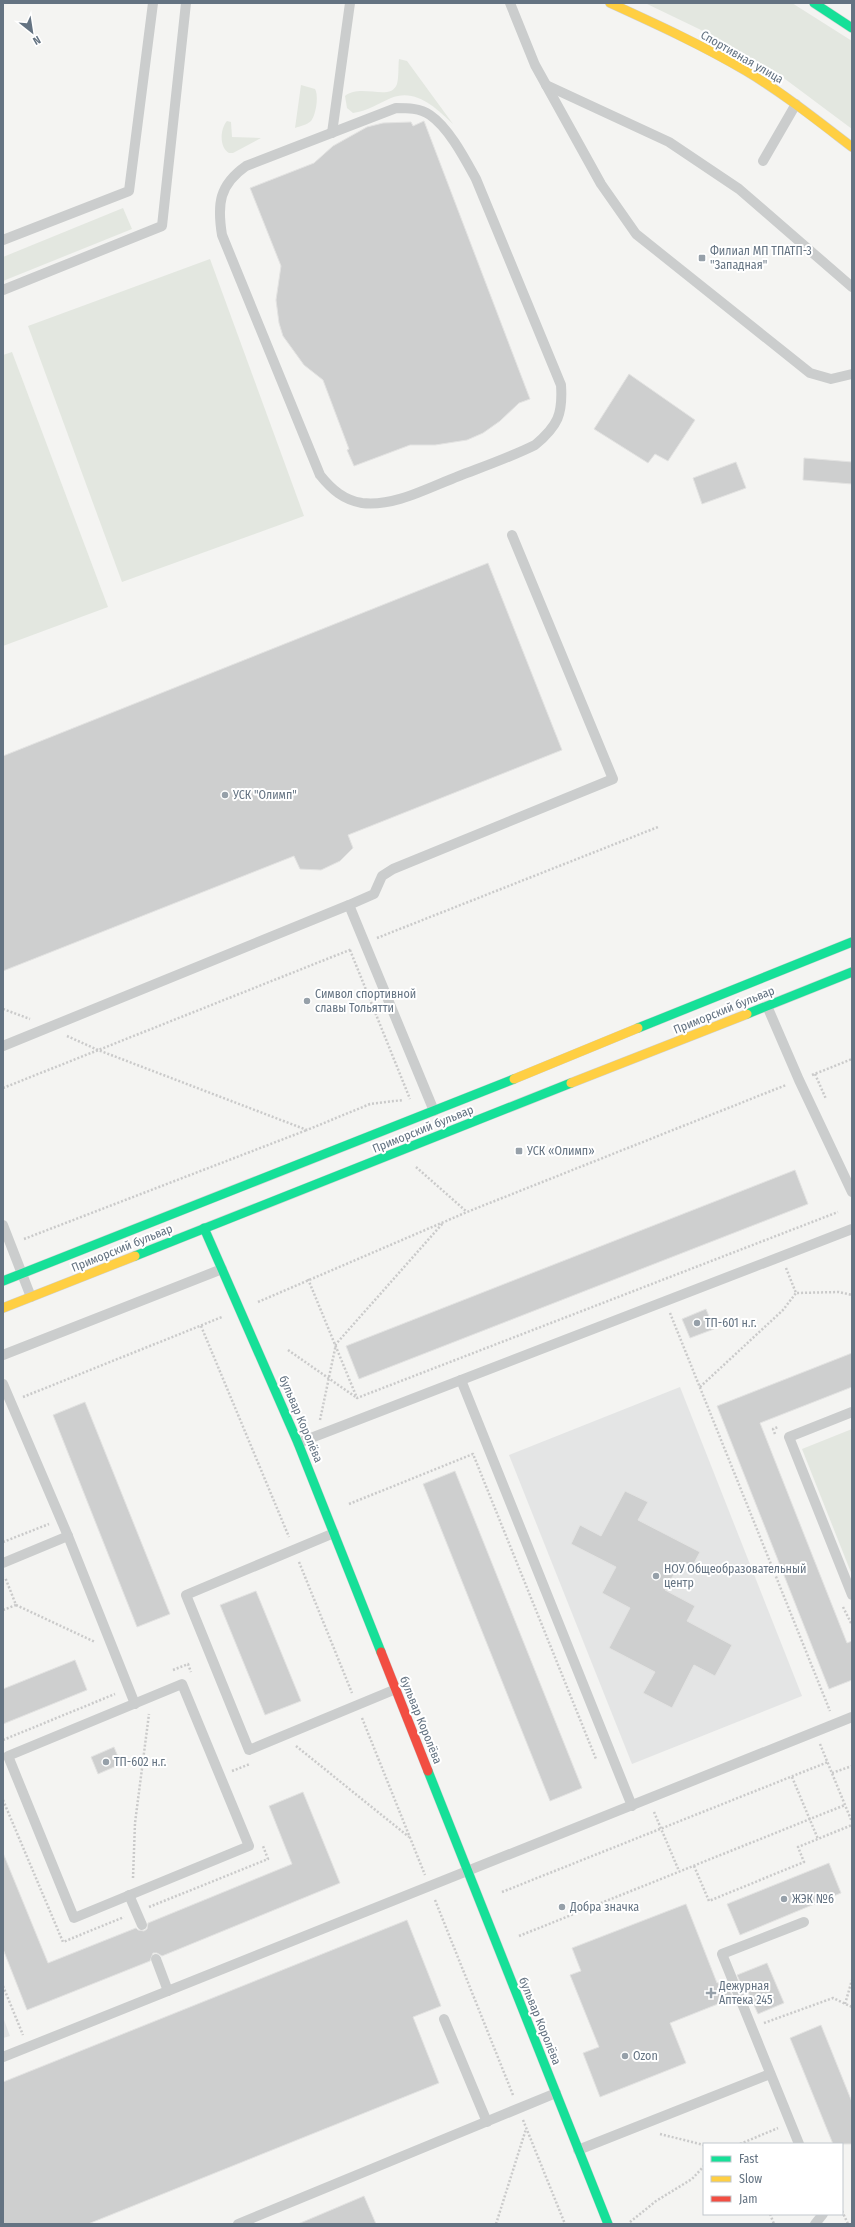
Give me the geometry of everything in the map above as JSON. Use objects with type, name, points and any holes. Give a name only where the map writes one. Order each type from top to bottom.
[{"type":"main road","name":"Спортивная улица","points":[[610,3],[700,46],[746,72],[796,104],[852,148]]},
{"type":"main road","points":[[814,3],[852,28]]},
{"type":"main road","points":[[3,1281],[434,1111],[852,942]]},
{"type":"main road","name":"Приморский бульвар","points":[[3,1308],[852,972]]},
{"type":"main road","name":"бульвар Королёва","points":[[204,1228],[298,1443],[608,2224]]},
{"type":"lane","points":[[3,240],[129,191],[153,3]]},
{"type":"lane","points":[[3,290],[162,226],[186,3]]},
{"type":"lane","points":[[332,133],[350,3]]},
{"type":"lane","points":[[510,3],[535,65],[600,184],[636,234],[810,373],[831,378],[852,374]]},
{"type":"lane","points":[[546,85],[669,142],[739,188],[852,287]]},
{"type":"lane","points":[[763,161],[796,104]]},
{"type":"lane","points":[[396,108],[414,108],[430,115],[462,153],[476,179],[560,385],[562,403],[558,420],[549,434],[535,445],[404,497],[377,503],[362,503],[346,498],[331,489],[320,476],[222,235],[219,218],[219,204],[224,189],[232,176],[246,166],[332,133],[396,108]]},
{"type":"lane","points":[[3,1046],[349,905],[374,894],[382,876],[393,869],[613,779],[512,535]]},
{"type":"lane","points":[[349,905],[434,1111]]},
{"type":"lane","points":[[767,1006],[799,1080],[852,1192]]},
{"type":"lane","points":[[3,1225],[31,1297]]},
{"type":"lane","points":[[298,1443],[852,1229]]},
{"type":"lane","points":[[3,1355],[222,1269]]},
{"type":"lane","points":[[461,1380],[632,1806]]},
{"type":"lane","points":[[3,1384],[68,1536],[135,1704]]},
{"type":"lane","points":[[852,1412],[789,1437],[852,1596]]},
{"type":"lane","points":[[334,1533],[186,1595],[249,1750],[396,1689]]},
{"type":"lane","points":[[3,1563],[68,1536]]},
{"type":"lane","points":[[182,1684],[249,1846],[74,1918],[8,1756],[145,1699],[182,1684]]},
{"type":"lane","points":[[3,2057],[852,1717]]},
{"type":"lane","points":[[134,1893],[136,1912],[142,1925]]},
{"type":"lane","points":[[799,2143],[722,1954],[804,1922]]},
{"type":"lane","points":[[156,1959],[168,1991]]},
{"type":"lane","points":[[444,2019],[487,2122]]},
{"type":"lane","points":[[578,2150],[770,2074]]},
{"type":"lane","points":[[238,2224],[255,2221],[556,2093]]},
{"type":"lane","points":[[815,2224],[822,2215]]},
{"type":"path","points":[[3,1088],[350,950],[365,942],[658,828]]},
{"type":"path","points":[[11,1244],[307,1130],[370,1104],[410,1099],[350,950]]},
{"type":"path","points":[[98,1050],[307,1130]]},
{"type":"path","points":[[25,1405],[22,1398],[201,1326],[445,1221],[852,1059]]},
{"type":"path","points":[[414,1164],[467,1212]]},
{"type":"path","points":[[357,1398],[838,1212]]},
{"type":"path","points":[[318,1426],[336,1344],[445,1221]]},
{"type":"path","points":[[774,1237],[796,1293]]},
{"type":"path","points":[[308,1279],[357,1398]]},
{"type":"path","points":[[657,1282],[835,1724]]},
{"type":"path","points":[[796,1293],[839,1292],[852,1296]]},
{"type":"path","points":[[700,1387],[783,1310],[796,1293]]},
{"type":"path","points":[[201,1326],[294,1550],[565,2224]]},
{"type":"path","points":[[288,1350],[357,1398]]},
{"type":"path","points":[[349,1504],[473,1454],[598,1764]]},
{"type":"path","points":[[3,1542],[60,1520]]},
{"type":"path","points":[[3,1571],[16,1605],[113,1650]]},
{"type":"path","points":[[3,1610],[16,1605]]},
{"type":"path","points":[[168,1672],[188,1664],[194,1678]]},
{"type":"path","points":[[3,1740],[129,1689]]},
{"type":"path","points":[[134,1893],[135,1823],[149,1714],[145,1699]]},
{"type":"path","points":[[694,1866],[708,1901],[804,1862],[798,1847],[852,1823],[820,1744]]},
{"type":"path","points":[[288,1748],[296,1745],[410,1838]]},
{"type":"path","points":[[502,1892],[828,1762]]},
{"type":"path","points":[[232,1772],[253,1763]]},
{"type":"path","points":[[229,1764],[235,1779]]},
{"type":"path","points":[[832,1773],[852,1766]]},
{"type":"path","points":[[792,1777],[818,1839]]},
{"type":"path","points":[[3,1800],[63,1942],[268,1859],[262,1844]]},
{"type":"path","points":[[519,1936],[845,1805]]},
{"type":"path","points":[[654,1812],[679,1871]]},
{"type":"path","points":[[846,2004],[852,1980]]},
{"type":"path","points":[[3,1986],[28,2047]]},
{"type":"path","points":[[764,2023],[833,1998],[852,2007]]},
{"type":"path","points":[[744,2143],[790,2123]]},
{"type":"path","points":[[496,2224],[527,2129]]},
{"type":"path","points":[[658,2133],[703,2145]]},
{"type":"path","points":[[630,2222],[656,2201],[692,2179],[703,2167]]},
{"type":"path","points":[[843,2213],[848,2224]]},
{"type":"shaded area","points":[[645,3],[792,3],[852,41],[852,129],[773,70],[699,29]]},
{"type":"shaded area","points":[[399,59],[407,61],[453,124],[433,106],[425,101],[409,96],[391,98],[363,111],[353,113],[347,108],[345,96],[352,92],[389,92],[394,89],[398,81]]},
{"type":"shaded area","points":[[301,85],[315,89],[317,96],[316,105],[311,121],[295,128]]},
{"type":"shaded area","points":[[227,121],[231,122],[232,137],[261,138],[233,153],[229,153],[223,147],[222,142],[222,133]]},
{"type":"shaded area","points":[[123,208],[132,229],[3,281],[3,257]]},
{"type":"shaded area","points":[[210,259],[304,516],[122,582],[28,326]]},
{"type":"shaded area","points":[[12,352],[108,607],[3,646],[3,355]]},
{"type":"shaded area","name":"НОУ Общеобразовательный центр","points":[[680,1387],[802,1696],[632,1764],[509,1455]]},
{"type":"shaded area","points":[[852,1429],[852,1575],[802,1449]]},
{"type":"shaded area","points":[[3,2017],[10,2036],[3,2038]]},
{"type":"building","points":[[424,121],[530,399],[519,403],[500,421],[483,433],[467,440],[435,445],[410,445],[354,466],[323,380],[304,365],[283,336],[279,323],[276,300],[281,266],[250,188],[314,163],[333,146],[367,127],[383,123],[411,122],[413,126]]},
{"type":"building","points":[[629,374],[695,420],[668,461],[655,454],[648,463],[594,429]]},
{"type":"building","points":[[804,458],[852,462],[852,484],[803,480]]},
{"type":"building","points":[[736,462],[746,488],[702,504],[693,478]]},
{"type":"building","name":"УСК \"Олимп\"","points":[[488,563],[562,750],[348,835],[353,848],[340,861],[321,870],[300,869],[294,856],[3,971],[3,756]]},
{"type":"building","points":[[795,1170],[808,1204],[359,1379],[346,1346]]},
{"type":"building","name":"ТП-601 н.г.","points":[[706,1309],[714,1329],[690,1338],[682,1319]]},
{"type":"building","points":[[852,1353],[852,1387],[760,1423],[847,1643],[852,1641],[852,1680],[829,1689],[717,1406]]},
{"type":"building","points":[[85,1402],[170,1614],[137,1627],[53,1415]]},
{"type":"building","points":[[455,1471],[582,1788],[550,1801],[423,1484]]},
{"type":"building","points":[[625,1491],[648,1502],[638,1520],[700,1552],[692,1567],[681,1562],[665,1590],[695,1606],[687,1621],[732,1645],[715,1676],[694,1665],[672,1708],[643,1693],[655,1672],[609,1648],[630,1608],[602,1593],[616,1567],[571,1544],[580,1525],[601,1536]]},
{"type":"building","points":[[256,1591],[301,1701],[265,1715],[220,1605]]},
{"type":"building","points":[[75,1660],[87,1690],[3,1724],[3,1689]]},
{"type":"building","name":"ТП-602 н.г.","points":[[114,1747],[121,1764],[98,1774],[91,1757]]},
{"type":"building","points":[[303,1792],[340,1883],[162,1956],[157,1953],[153,1953],[150,1961],[27,2010],[3,1949],[3,1853],[48,1963],[136,1928],[144,1931],[147,1929],[148,1923],[292,1864],[269,1806]]},
{"type":"building","name":"ЖЭК №6","points":[[829,1863],[841,1893],[740,1935],[727,1904]]},
{"type":"building","points":[[686,1904],[717,1983],[725,1980],[733,1998],[670,2023],[686,2063],[600,2097],[583,2053],[599,2047],[570,1975],[581,1971],[572,1948]]},
{"type":"building","points":[[407,1920],[441,2006],[413,2017],[439,2083],[88,2224],[3,2224],[3,2082]]},
{"type":"building","points":[[767,1963],[784,2003],[758,2014],[748,1992],[745,1993],[737,1975]]},
{"type":"building","points":[[821,2025],[852,2102],[852,2144],[833,2143],[790,2038]]},
{"type":"building","points":[[364,2196],[376,2224],[298,2224]]},
{"type":"traffic: fast","points":[[814,3],[852,28]]},
{"type":"traffic: fast","points":[[638,1028],[852,942]]},
{"type":"traffic: fast","points":[[747,1014],[852,972]]},
{"type":"traffic: fast","points":[[3,1281],[514,1079]]},
{"type":"traffic: fast","points":[[135,1256],[571,1083]]},
{"type":"traffic: fast","points":[[204,1228],[298,1443],[381,1652]]},
{"type":"traffic: fast","points":[[428,1771],[608,2224]]},
{"type":"traffic: slow","points":[[610,3],[662,27],[746,71],[787,98],[852,147]]},
{"type":"traffic: slow","points":[[571,1083],[747,1014]]},
{"type":"traffic: slow","points":[[514,1079],[638,1028]]},
{"type":"traffic: slow","points":[[3,1308],[135,1256]]},
{"type":"traffic: jam","points":[[381,1652],[428,1771]]},
{"type":"place","name":"Филиал МП ТПАТП-3 \"Западная\"","points":[[702,258]]},
{"type":"place","name":"УСК \"Олимп\"","points":[[225,795]]},
{"type":"place","name":"Символ спортивной славы Тольятти","points":[[307,1001]]},
{"type":"place","name":"УСК «Олимп»","points":[[519,1151]]},
{"type":"place","name":"ТП-601 н.г.","points":[[697,1323]]},
{"type":"place","name":"НОУ Общеобразовательный центр","points":[[656,1576]]},
{"type":"place","name":"ТП-602 н.г.","points":[[106,1762]]},
{"type":"place","name":"ЖЭК №6","points":[[784,1899]]},
{"type":"place","name":"Добра значка","points":[[562,1907]]},
{"type":"place","name":"Дежурная Аптека 245","points":[[711,1993]]},
{"type":"place","name":"Ozon","points":[[625,2056]]}]
